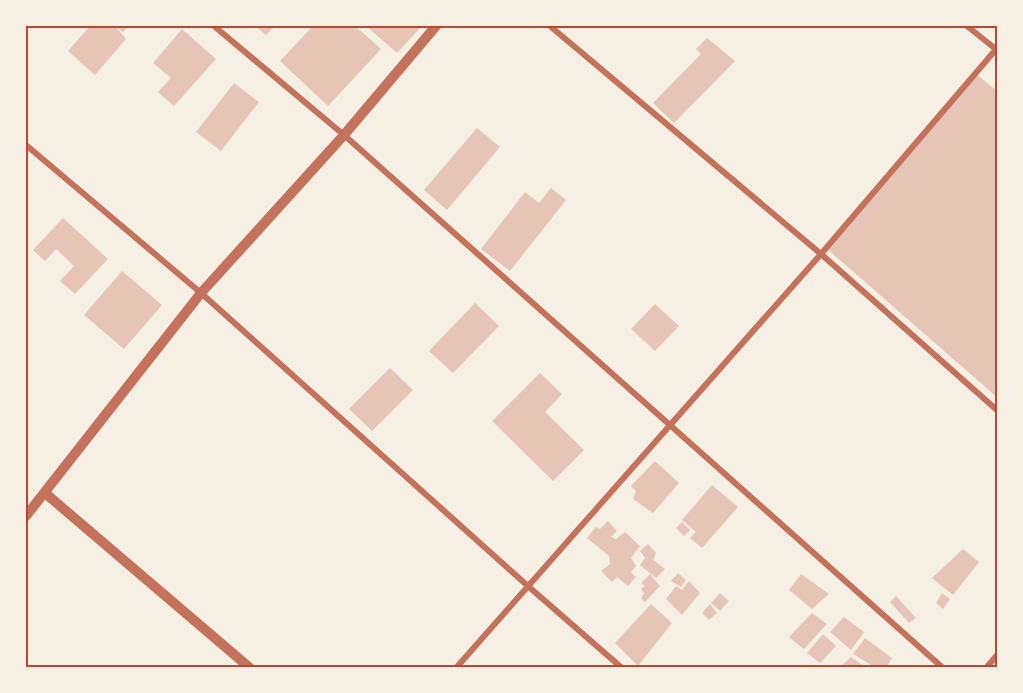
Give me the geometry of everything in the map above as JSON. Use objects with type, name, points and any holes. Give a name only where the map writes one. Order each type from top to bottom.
[{"type":"street","points":[[214,26],[344,135],[943,668]]},
{"type":"street","points":[[26,516],[201,293],[344,135],[436,26]]},
{"type":"street","points":[[550,26],[821,254],[998,411]]},
{"type":"street","points":[[456,668],[821,254],[997,49],[967,26]]},
{"type":"street","points":[[26,145],[201,293],[622,668]]},
{"type":"street","points":[[45,493],[250,668]]},
{"type":"street","points":[[986,668],[998,654]]},
{"type":"building","points":[[90,26],[129,26],[123,32],[116,27],[126,39],[95,75],[68,51]]},
{"type":"building","points":[[255,26],[275,26],[266,35]]},
{"type":"building","points":[[313,26],[355,26],[381,49],[328,106],[280,61]]},
{"type":"building","points":[[366,26],[422,26],[397,53]]},
{"type":"building","points":[[182,29],[216,59],[174,106],[158,92],[171,78],[153,63]]},
{"type":"building","points":[[707,38],[735,61],[674,123],[653,103],[701,54],[696,49]]},
{"type":"building","points":[[975,73],[998,92],[998,398],[826,248]]},
{"type":"building","points":[[234,83],[259,102],[221,151],[196,132]]},
{"type":"building","points":[[477,128],[500,147],[447,210],[424,190]]},
{"type":"building","points":[[551,188],[566,200],[510,271],[481,249],[525,192],[539,203]]},
{"type":"building","points":[[63,218],[108,259],[75,294],[60,281],[74,266],[56,249],[45,261],[33,250]]},
{"type":"building","points":[[122,271],[162,305],[124,349],[84,315]]},
{"type":"building","points":[[475,303],[499,326],[453,373],[429,351]]},
{"type":"building","points":[[655,304],[679,326],[655,351],[631,329]]},
{"type":"building","points":[[390,368],[413,390],[372,431],[349,409]]},
{"type":"building","points":[[540,373],[562,394],[545,412],[584,450],[553,481],[492,421]]},
{"type":"building","points":[[655,461],[679,483],[653,513],[633,499],[636,491],[631,486]]},
{"type":"building","points":[[712,485],[738,507],[702,548],[690,538],[696,532],[682,520]]},
{"type":"building","points":[[608,521],[617,531],[611,537],[616,539],[625,532],[640,546],[631,558],[636,566],[631,572],[636,577],[628,586],[617,577],[612,582],[601,571],[610,564],[609,556],[587,538],[596,527],[600,529]]},
{"type":"building","points":[[682,522],[690,530],[684,536],[676,528]]},
{"type":"building","points":[[648,544],[656,553],[653,560],[665,569],[656,578],[640,565],[645,558],[640,551]]},
{"type":"building","points":[[963,549],[979,562],[953,595],[932,578]]},
{"type":"building","points":[[678,573],[686,580],[681,587],[671,581]]},
{"type":"building","points":[[650,574],[660,586],[645,602],[641,599],[644,593],[641,589],[645,586],[641,583]]},
{"type":"building","points":[[801,574],[829,594],[812,609],[789,590]]},
{"type":"building","points":[[689,581],[700,593],[682,615],[666,599],[676,586],[682,590]]},
{"type":"building","points":[[720,593],[729,601],[720,611],[711,603]]},
{"type":"building","points":[[942,593],[950,599],[943,609],[936,603]]},
{"type":"building","points":[[896,596],[916,618],[909,623],[890,602]]},
{"type":"building","points":[[651,604],[672,623],[638,666],[615,643]]},
{"type":"building","points":[[710,604],[717,613],[709,620],[702,613]]},
{"type":"building","points":[[812,613],[827,624],[804,649],[789,637]]},
{"type":"building","points":[[844,617],[864,632],[851,650],[830,632]]},
{"type":"building","points":[[823,634],[836,646],[820,663],[807,653]]},
{"type":"building","points":[[865,638],[892,658],[886,668],[876,668],[853,654]]},
{"type":"building","points":[[851,657],[867,668],[839,668]]}]
